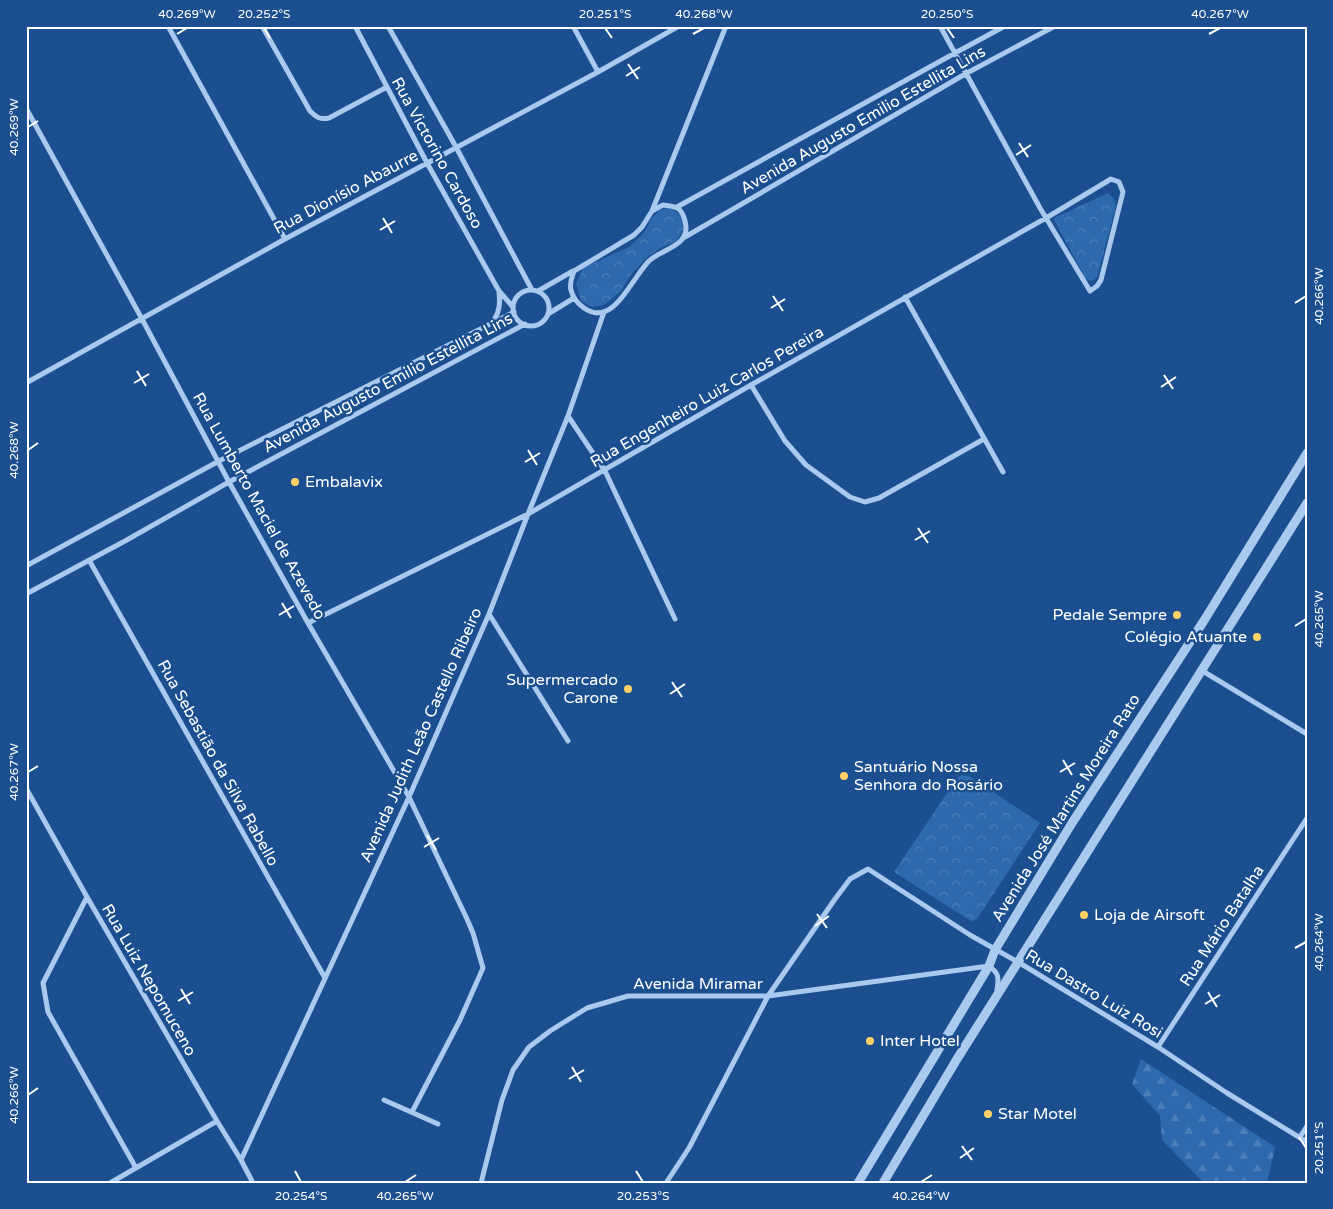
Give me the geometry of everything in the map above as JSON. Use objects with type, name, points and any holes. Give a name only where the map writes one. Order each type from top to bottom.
[{"type":"street","points":[[168,26],[285,239]]},
{"type":"street","points":[[262,26],[310,111],[317,118],[323,120],[329,118],[387,87]]},
{"type":"street","name":"Rua Victorino Cardoso","points":[[355,26],[427,163],[499,291],[514,309]]},
{"type":"street","name":"Rua Victorino Cardoso","points":[[388,26],[535,290]]},
{"type":"street","points":[[573,26],[598,72]]},
{"type":"street","name":"Rua Dionísio Abaurre","points":[[26,383],[285,239],[598,72],[679,26]]},
{"type":"street","points":[[574,298],[548,314],[541,323],[536,325],[530,326],[520,321],[514,309],[515,300],[519,294],[535,290],[574,271],[634,234],[642,227],[652,211],[726,26]]},
{"type":"street","points":[[940,26],[1046,218]]},
{"type":"street","name":"Avenida Augusto Emilio Estellita Lins","points":[[677,207],[1005,26]]},
{"type":"street","name":"Avenida Augusto Emilio Estellita Lins","points":[[604,312],[615,305],[650,260],[685,237],[966,73],[1056,26]]},
{"type":"street","name":"Rua Lumberto Maciel de Azevedo","points":[[26,108],[229,482],[308,623],[409,796],[473,933],[483,968],[460,1020],[412,1112]]},
{"type":"street","name":"Rua Engenheiro Luiz Carlos Pereira","points":[[308,623],[528,514],[1111,179],[1119,182],[1123,192],[1101,280],[1090,291],[1046,218]]},
{"type":"street","points":[[652,211],[663,205],[677,207],[681,210],[687,227],[685,237]]},
{"type":"street","points":[[574,271],[570,281],[570,288],[574,298],[585,309],[592,312],[604,312]]},
{"type":"street","points":[[535,290],[544,295],[548,300],[548,314]]},
{"type":"street","points":[[494,321],[500,304],[499,291]]},
{"type":"street","points":[[905,298],[1003,472]]},
{"type":"street","name":"Avenida Augusto Emilio Estellita Lins","points":[[26,566],[219,461],[494,321],[514,309]]},
{"type":"street","name":"Avenida Judith Leão Castello Ribeiro","points":[[241,1160],[409,796],[489,614],[568,416],[604,312]]},
{"type":"street","name":"Avenida Augusto Emilio Estellita Lins","points":[[26,594],[229,482],[525,324]]},
{"type":"street","points":[[751,385],[786,441],[806,465],[850,497],[864,502],[879,498],[984,439]]},
{"type":"street","points":[[568,416],[604,471],[676,619]]},
{"type":"street","name":"Avenida José Martins Moreira Rato","points":[[858,1183],[989,966],[995,950],[1072,823],[1205,619],[1307,453]]},
{"type":"street","points":[[883,1183],[956,1059],[1307,502]]},
{"type":"street","name":"Rua Sebastião da Silva Rabello","points":[[89,560],[326,978]]},
{"type":"street","points":[[489,614],[568,741]]},
{"type":"street","points":[[1201,670],[1307,734]]},
{"type":"street","name":"Rua Luiz Nepomuceno","points":[[27,791],[253,1183]]},
{"type":"street","name":"Rua Mário Batalha","points":[[1158,1047],[1307,818]]},
{"type":"street","name":"Rua Dastro Luiz Rosi","points":[[768,996],[850,879],[868,869],[995,950],[1158,1047],[1227,1093],[1307,1142]]},
{"type":"street","points":[[87,897],[43,983],[44,994],[48,1012],[136,1168]]},
{"type":"street","points":[[989,966],[995,970],[999,980],[996,996]]},
{"type":"street","name":"Avenida Miramar","points":[[481,1183],[502,1100],[513,1070],[529,1047],[550,1031],[587,1008],[628,996],[768,996],[989,966]]},
{"type":"street","points":[[666,1183],[689,1148],[768,996]]},
{"type":"street","points":[[384,1100],[438,1124]]},
{"type":"street","points":[[110,1183],[216,1121]]},
{"type":"street","points":[[1300,1137],[1307,1126]]},
{"type":"green space","points":[[1108,193],[1114,199],[1116,206],[1097,278],[1092,281],[1086,279],[1054,218]]},
{"type":"green space","points":[[670,207],[680,215],[684,226],[676,241],[660,248],[645,259],[630,276],[621,291],[604,305],[592,307],[581,301],[576,284],[583,268],[629,247],[643,234],[652,218],[660,210]]},
{"type":"green space","points":[[962,775],[969,776],[1040,823],[977,919],[971,921],[894,872],[957,778]]},
{"type":"green space","points":[[1141,1059],[1275,1147],[1267,1183],[1204,1183],[1162,1140],[1160,1116],[1132,1084]]},
{"type":"place","name":"Embalavix","points":[[295,482]]},
{"type":"place","name":"Pedale Sempre","points":[[1177,615]]},
{"type":"place","name":"Colégio Atuante","points":[[1257,637]]},
{"type":"place","name":"Supermercado Carone","points":[[628,689]]},
{"type":"place","name":"Santuário Nossa Senhora do Rosário","points":[[844,776]]},
{"type":"place","name":"Loja de Airsoft","points":[[1084,915]]},
{"type":"place","name":"Inter Hotel","points":[[870,1041]]},
{"type":"place","name":"Star Motel","points":[[988,1114]]}]
